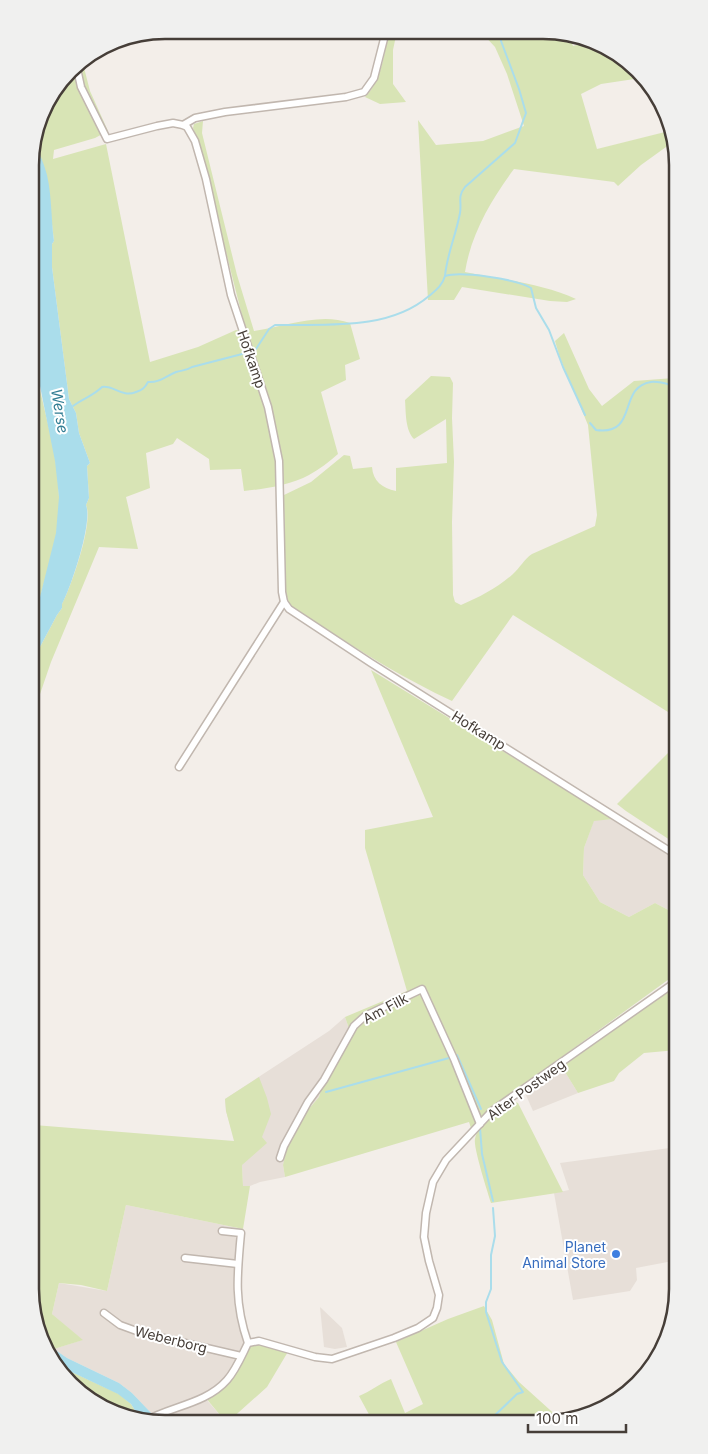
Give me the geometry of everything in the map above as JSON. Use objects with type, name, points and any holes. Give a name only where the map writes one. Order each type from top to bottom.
[{"type":"street","points":[[78,74],[81,87],[107,139],[173,123],[184,125],[195,118],[210,115],[346,97],[364,92],[374,78],[384,39]]},
{"type":"street","name":"Hofkamp","points":[[184,125],[191,133],[200,155],[231,295],[268,407],[279,461],[282,592],[284,602],[297,615],[669,851]]},
{"type":"street","points":[[179,767],[284,602]]},
{"type":"street","name":"Alter Postweg","points":[[248,1343],[259,1341],[332,1359],[394,1338],[418,1328],[433,1318],[439,1295],[428,1261],[424,1237],[426,1213],[433,1182],[446,1160],[492,1112],[669,986]]},
{"type":"street","name":"Am Filk","points":[[280,1158],[284,1146],[308,1102],[324,1080],[354,1026],[365,1016],[422,989],[454,1059],[480,1124]]},
{"type":"street","points":[[158,1415],[215,1392],[228,1379],[248,1343],[241,1324],[237,1300],[241,1233],[222,1231]]},
{"type":"street","points":[[186,1258],[238,1264]]},
{"type":"street","name":"Weberborg","points":[[104,1313],[120,1325],[142,1333],[241,1356]]},
{"type":"shaded area","points":[[613,819],[669,855],[669,910],[655,903],[629,917],[600,902],[583,875],[584,848],[594,820]]},
{"type":"shaded area","points":[[345,1017],[352,1037],[322,1087],[319,1097],[302,1117],[283,1165],[285,1177],[243,1186],[242,1165],[226,1111],[225,1099],[329,1031]]},
{"type":"shaded area","points":[[562,1067],[578,1093],[533,1111],[525,1093]]},
{"type":"shaded area","points":[[669,1148],[669,1262],[636,1268],[637,1280],[630,1291],[573,1300],[554,1193],[569,1190],[560,1163]]},
{"type":"shaded area","points":[[126,1205],[243,1229],[239,1300],[248,1343],[228,1379],[205,1398],[220,1415],[152,1414],[132,1393],[119,1383],[67,1358],[55,1349],[82,1340],[52,1314],[59,1283],[107,1291]]},
{"type":"shaded area","points":[[320,1307],[342,1328],[347,1347],[335,1349],[324,1347]]},
{"type":"green space","points":[[388,39],[395,39],[393,50],[393,84],[406,102],[380,104],[365,97],[379,75]]},
{"type":"green space","points":[[488,39],[551,39],[568,41],[572,42],[573,46],[580,44],[599,52],[620,65],[632,76],[635,79],[601,84],[581,94],[597,149],[665,132],[667,145],[666,147],[641,165],[618,186],[614,182],[514,169],[490,205],[472,244],[465,272],[550,289],[576,299],[567,302],[462,287],[454,300],[428,300],[418,120],[436,145],[483,141],[524,126],[507,74],[495,47]]},
{"type":"green space","points":[[84,68],[90,91],[108,131],[95,138],[54,150],[53,159],[106,144],[150,362],[198,347],[236,330],[246,331],[193,128],[194,124],[203,121],[202,133],[237,275],[254,331],[302,321],[326,319],[350,323],[360,359],[345,365],[346,380],[321,392],[338,454],[309,475],[277,486],[244,491],[241,469],[210,470],[209,459],[177,438],[173,444],[146,453],[150,488],[126,497],[138,549],[99,547],[51,662],[39,697],[39,649],[62,608],[76,570],[84,539],[88,513],[86,505],[89,498],[87,466],[90,463],[79,433],[76,413],[69,399],[52,267],[52,244],[54,241],[46,174],[39,154],[48,117],[65,88]]},
{"type":"green space","points":[[564,333],[589,389],[602,406],[634,381],[669,378],[669,713],[513,615],[452,701],[386,666],[299,613],[290,604],[285,590],[284,495],[311,482],[344,455],[350,456],[353,469],[372,467],[374,476],[379,483],[386,488],[396,491],[396,468],[447,463],[446,419],[414,439],[407,426],[405,400],[431,376],[450,377],[453,383],[454,462],[452,522],[453,595],[455,602],[461,605],[495,588],[515,572],[532,554],[595,526],[597,515],[588,425],[560,358],[555,341]]},
{"type":"green space","points":[[39,384],[52,440],[59,497],[58,525],[39,601]]},
{"type":"green space","points":[[371,670],[613,819],[594,821],[584,848],[583,875],[600,902],[629,917],[655,903],[669,910],[669,979],[493,1107],[471,1128],[469,1122],[285,1177],[283,1165],[287,1148],[302,1117],[319,1097],[322,1087],[352,1037],[345,1017],[407,991],[365,848],[365,830],[433,817]]},
{"type":"green space","points":[[669,752],[669,839],[617,804]]},
{"type":"green space","points":[[669,991],[669,1051],[644,1053],[619,1073],[614,1081],[578,1093],[562,1067]]},
{"type":"green space","points":[[259,1077],[271,1114],[262,1137],[267,1143],[242,1165],[243,1186],[250,1186],[243,1229],[126,1205],[107,1291],[81,1285],[59,1283],[52,1314],[83,1340],[54,1349],[48,1337],[40,1306],[39,1125],[234,1141],[226,1111],[225,1099]]},
{"type":"green space","points":[[512,1101],[518,1103],[563,1192],[491,1203],[478,1160],[475,1139],[484,1122]]},
{"type":"green space","points":[[484,1306],[492,1320],[504,1364],[519,1382],[555,1414],[369,1415],[359,1396],[391,1379],[405,1413],[423,1404],[396,1342],[448,1319]]},
{"type":"green space","points":[[259,1341],[289,1350],[267,1387],[236,1415],[220,1415],[205,1397],[228,1379],[248,1343]]},
{"type":"green space","points":[[70,1371],[119,1394],[131,1404],[136,1412],[117,1406],[102,1398],[88,1389]]},
{"type":"water","name":"Werse","points":[[39,153],[49,183],[54,241],[52,244],[52,267],[69,399],[76,413],[79,433],[90,463],[87,466],[89,498],[86,505],[86,525],[80,554],[62,608],[39,649],[39,601],[56,533],[59,497],[55,461],[39,381]]},
{"type":"water","points":[[55,1350],[67,1358],[119,1383],[132,1393],[152,1414],[136,1412],[131,1404],[118,1394],[70,1371]]},
{"type":"waterway","points":[[445,276],[460,213],[460,197],[465,187],[515,143],[526,113],[501,39]]},
{"type":"waterway","points":[[256,349],[269,329],[275,325],[335,325],[376,320],[395,315],[413,307],[429,296],[436,290],[445,276],[463,274],[501,279],[531,288],[536,308],[549,330],[563,367],[585,415]]},
{"type":"waterway","name":"Werse","points":[[73,406],[102,387],[122,393],[131,393],[142,390],[148,382],[159,380],[176,372],[246,353]]},
{"type":"waterway","points":[[590,423],[596,430],[609,430],[618,426],[623,419],[634,392],[641,386],[651,382],[669,385]]},
{"type":"waterway","points":[[457,1055],[481,1109]]},
{"type":"waterway","points":[[326,1092],[449,1058]]},
{"type":"waterway","points":[[480,1128],[482,1154],[493,1201]]},
{"type":"waterway","points":[[493,1208],[495,1236],[491,1255],[491,1289],[486,1302],[486,1312],[502,1362],[523,1392],[517,1394],[495,1415]]},
{"type":"place","name":"Planet Animal Store","points":[[616,1254]]}]
